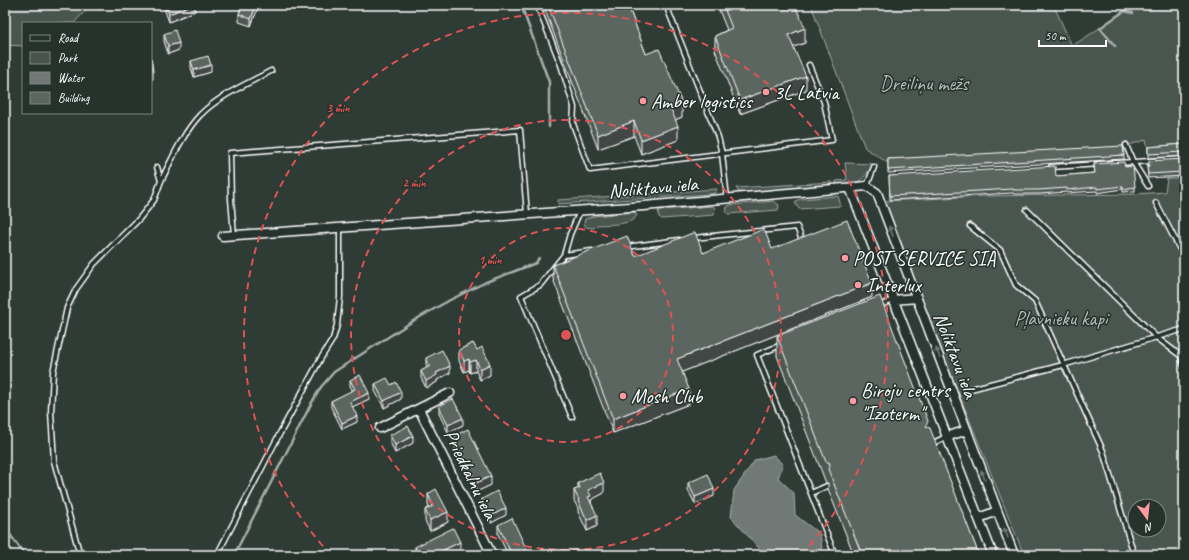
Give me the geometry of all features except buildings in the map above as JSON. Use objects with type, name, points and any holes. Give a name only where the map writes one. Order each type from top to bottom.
[{"type":"street","name":"Noliktavu iela","points":[[222,236],[580,210],[867,186],[877,193],[1014,555]]},
{"type":"street","name":"Noliktavu iela","points":[[850,188],[993,555]]},
{"type":"street","points":[[893,300],[917,298]]},
{"type":"street","points":[[380,428],[450,393]]},
{"type":"street","name":"Priedkalnu iela","points":[[419,409],[492,555]]},
{"type":"street","points":[[946,437],[967,430]]},
{"type":"street","points":[[978,518],[997,511]]},
{"type":"lane","points":[[537,5],[561,65],[574,106],[573,124],[590,170],[832,140],[824,102],[809,65]]},
{"type":"lane","points":[[666,5],[718,137],[722,154],[727,198]]},
{"type":"lane","points":[[80,555],[54,461],[51,412],[53,372],[67,308],[76,289],[94,264],[139,219],[154,200],[173,156],[200,115],[224,96],[271,71]]},
{"type":"lane","points":[[234,235],[231,199],[230,153],[520,130],[527,214]]},
{"type":"lane","points":[[1126,145],[1133,162],[1148,186]]},
{"type":"lane","points":[[1047,167],[1184,159]]},
{"type":"lane","points":[[157,167],[161,182]]},
{"type":"lane","points":[[867,186],[874,167]]},
{"type":"lane","points":[[1156,202],[1184,257]]},
{"type":"lane","points":[[572,417],[521,296],[540,284],[564,255],[570,234],[580,210]]},
{"type":"lane","points":[[1027,210],[1156,337],[1180,356],[1184,366]]},
{"type":"lane","points":[[970,226],[1000,250],[1016,285],[1035,301],[1103,452],[1134,555]]},
{"type":"lane","points":[[217,555],[280,433],[333,339],[337,325],[340,297],[340,227]]},
{"type":"lane","points":[[618,248],[798,227],[803,243]]},
{"type":"lane","points":[[564,255],[594,251]]},
{"type":"lane","points":[[872,309],[893,300]]},
{"type":"lane","points":[[967,390],[1064,365],[1184,329]]},
{"type":"lane","points":[[786,343],[757,355],[835,555]]},
{"type":"lane","points":[[929,445],[946,437]]},
{"type":"lane","points":[[811,493],[827,486]]},
{"type":"green space","points":[[5,5],[82,5],[86,10],[75,22],[22,22],[22,46],[5,45]]},
{"type":"green space","name":"Dreiliņu mežs","points":[[811,5],[1055,5],[1054,6],[1072,46],[1126,11],[1143,5],[1184,5],[1184,148],[1148,150],[1146,140],[1122,147],[888,163],[865,148]]},
{"type":"green space","points":[[845,163],[873,164],[859,181],[855,183],[836,184],[836,181],[847,180]]},
{"type":"green space","name":"Pļavnieku kapi","points":[[1167,178],[1184,178],[1184,555],[1024,555],[890,223],[883,201],[986,196],[1135,194],[1165,192]]},
{"type":"green space","points":[[832,182],[833,185],[742,193],[736,188]]},
{"type":"green space","points":[[717,189],[715,193],[710,194],[558,204],[558,200]]},
{"type":"green space","points":[[838,196],[841,206],[799,209],[795,203],[797,200],[801,199]]},
{"type":"green space","points":[[774,201],[779,205],[778,210],[728,214],[726,211],[727,207],[730,205]]},
{"type":"green space","points":[[713,206],[715,208],[714,215],[662,219],[659,217],[658,213],[659,210]]},
{"type":"green space","points":[[634,212],[637,215],[634,219],[625,223],[597,225],[594,228],[586,227],[584,224],[585,219],[594,216]]},
{"type":"water","points":[[774,455],[783,465],[778,478],[794,493],[795,515],[820,534],[823,555],[765,555],[731,517],[734,490],[755,460]]},
{"type":"waterway","points":[[521,5],[549,82],[549,127]]},
{"type":"waterway","points":[[1115,46],[1100,28],[1124,11],[1133,13]]},
{"type":"waterway","points":[[234,555],[311,404],[321,387],[334,372],[413,321],[448,301],[486,282],[536,263],[539,258]]},
{"type":"waterway","points":[[5,528],[25,555]]},
{"type":"place","name":"3L Latvia","points":[[766,92]]},
{"type":"place","name":"Amber logistics","points":[[643,101]]},
{"type":"place","name":"POST SERVICE SIA","points":[[845,258]]},
{"type":"place","name":"Interlux","points":[[858,285]]},
{"type":"place","name":"Mosh Club","points":[[623,396]]},
{"type":"place","name":"Biroju centrs \"Izoterm\"","points":[[853,401]]}]
